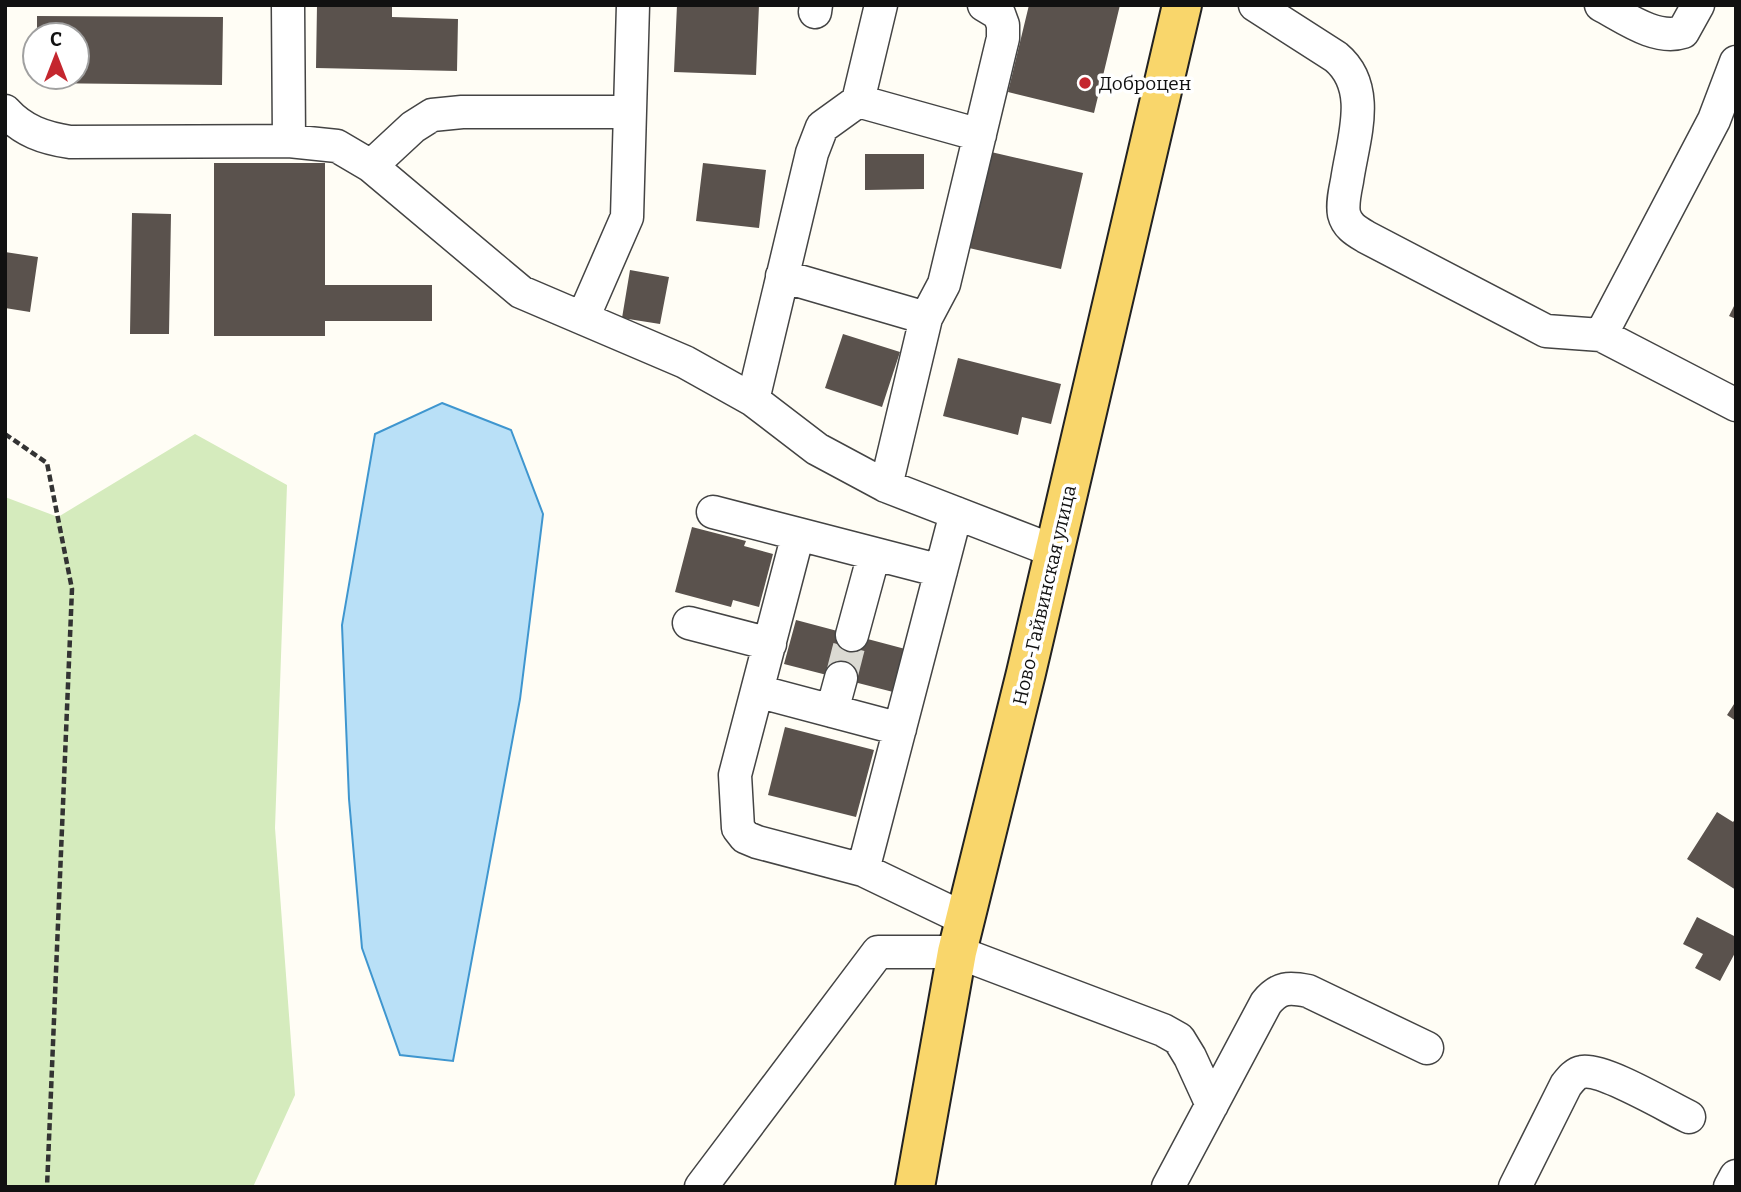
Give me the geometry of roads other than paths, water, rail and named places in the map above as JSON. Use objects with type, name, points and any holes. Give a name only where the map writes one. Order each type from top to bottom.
[{"type":"main road","name":"Ново-Гайвинская улица","points":[[915,1187],[961,935],[1182,5]]},
{"type":"street","points":[[288,5],[289,141]]},
{"type":"street","points":[[583,318],[627,216],[633,5]]},
{"type":"street","points":[[753,400],[812,153],[822,127],[858,101],[881,5]]},
{"type":"street","points":[[886,486],[926,318],[944,284],[1003,38],[1003,25],[999,14],[984,5]]},
{"type":"street","points":[[1255,5],[1336,57],[1347,67],[1357,86],[1359,105],[1344,195],[1344,213],[1350,227],[1546,331],[1601,335],[1736,405]]},
{"type":"street","points":[[1601,5],[1657,33],[1672,36],[1683,32],[1698,5]]},
{"type":"street","points":[[1601,335],[1714,120],[1736,62]]},
{"type":"street","points":[[858,101],[979,135]]},
{"type":"street","points":[[5,111],[23,127],[43,138],[70,142],[289,141],[337,146],[371,166],[522,292],[685,362],[753,400],[817,449],[886,486],[1054,551]]},
{"type":"street","points":[[371,166],[413,127],[432,115],[462,112],[630,112]]},
{"type":"street","points":[[782,276],[926,318]]},
{"type":"street","points":[[713,512],[941,572]]},
{"type":"street","points":[[863,870],[956,513]]},
{"type":"street","points":[[798,534],[735,775],[738,828],[745,836],[757,842],[863,870],[961,935],[1179,1039],[1212,1105]]},
{"type":"street","points":[[852,635],[874,554]]},
{"type":"street","points":[[689,623],[769,644]]},
{"type":"street","points":[[832,711],[841,678]]},
{"type":"street","points":[[757,691],[900,729]]},
{"type":"street","points":[[701,1187],[878,951],[961,935]]},
{"type":"street","points":[[1168,1187],[1266,1003],[1275,992],[1288,987],[1308,991],[1427,1048]]},
{"type":"street","points":[[1516,1187],[1566,1085],[1575,1074],[1584,1071],[1600,1073],[1689,1117]]},
{"type":"street","points":[[1730,1187],[1736,1176]]},
{"type":"water","points":[[442,403],[511,430],[543,514],[520,699],[453,1061],[400,1055],[362,948],[349,799],[342,625],[375,434]]},
{"type":"tunnel","points":[[841,678],[852,635]]},
{"type":"place","name":"Доброцен","points":[[1085,83]]}]
